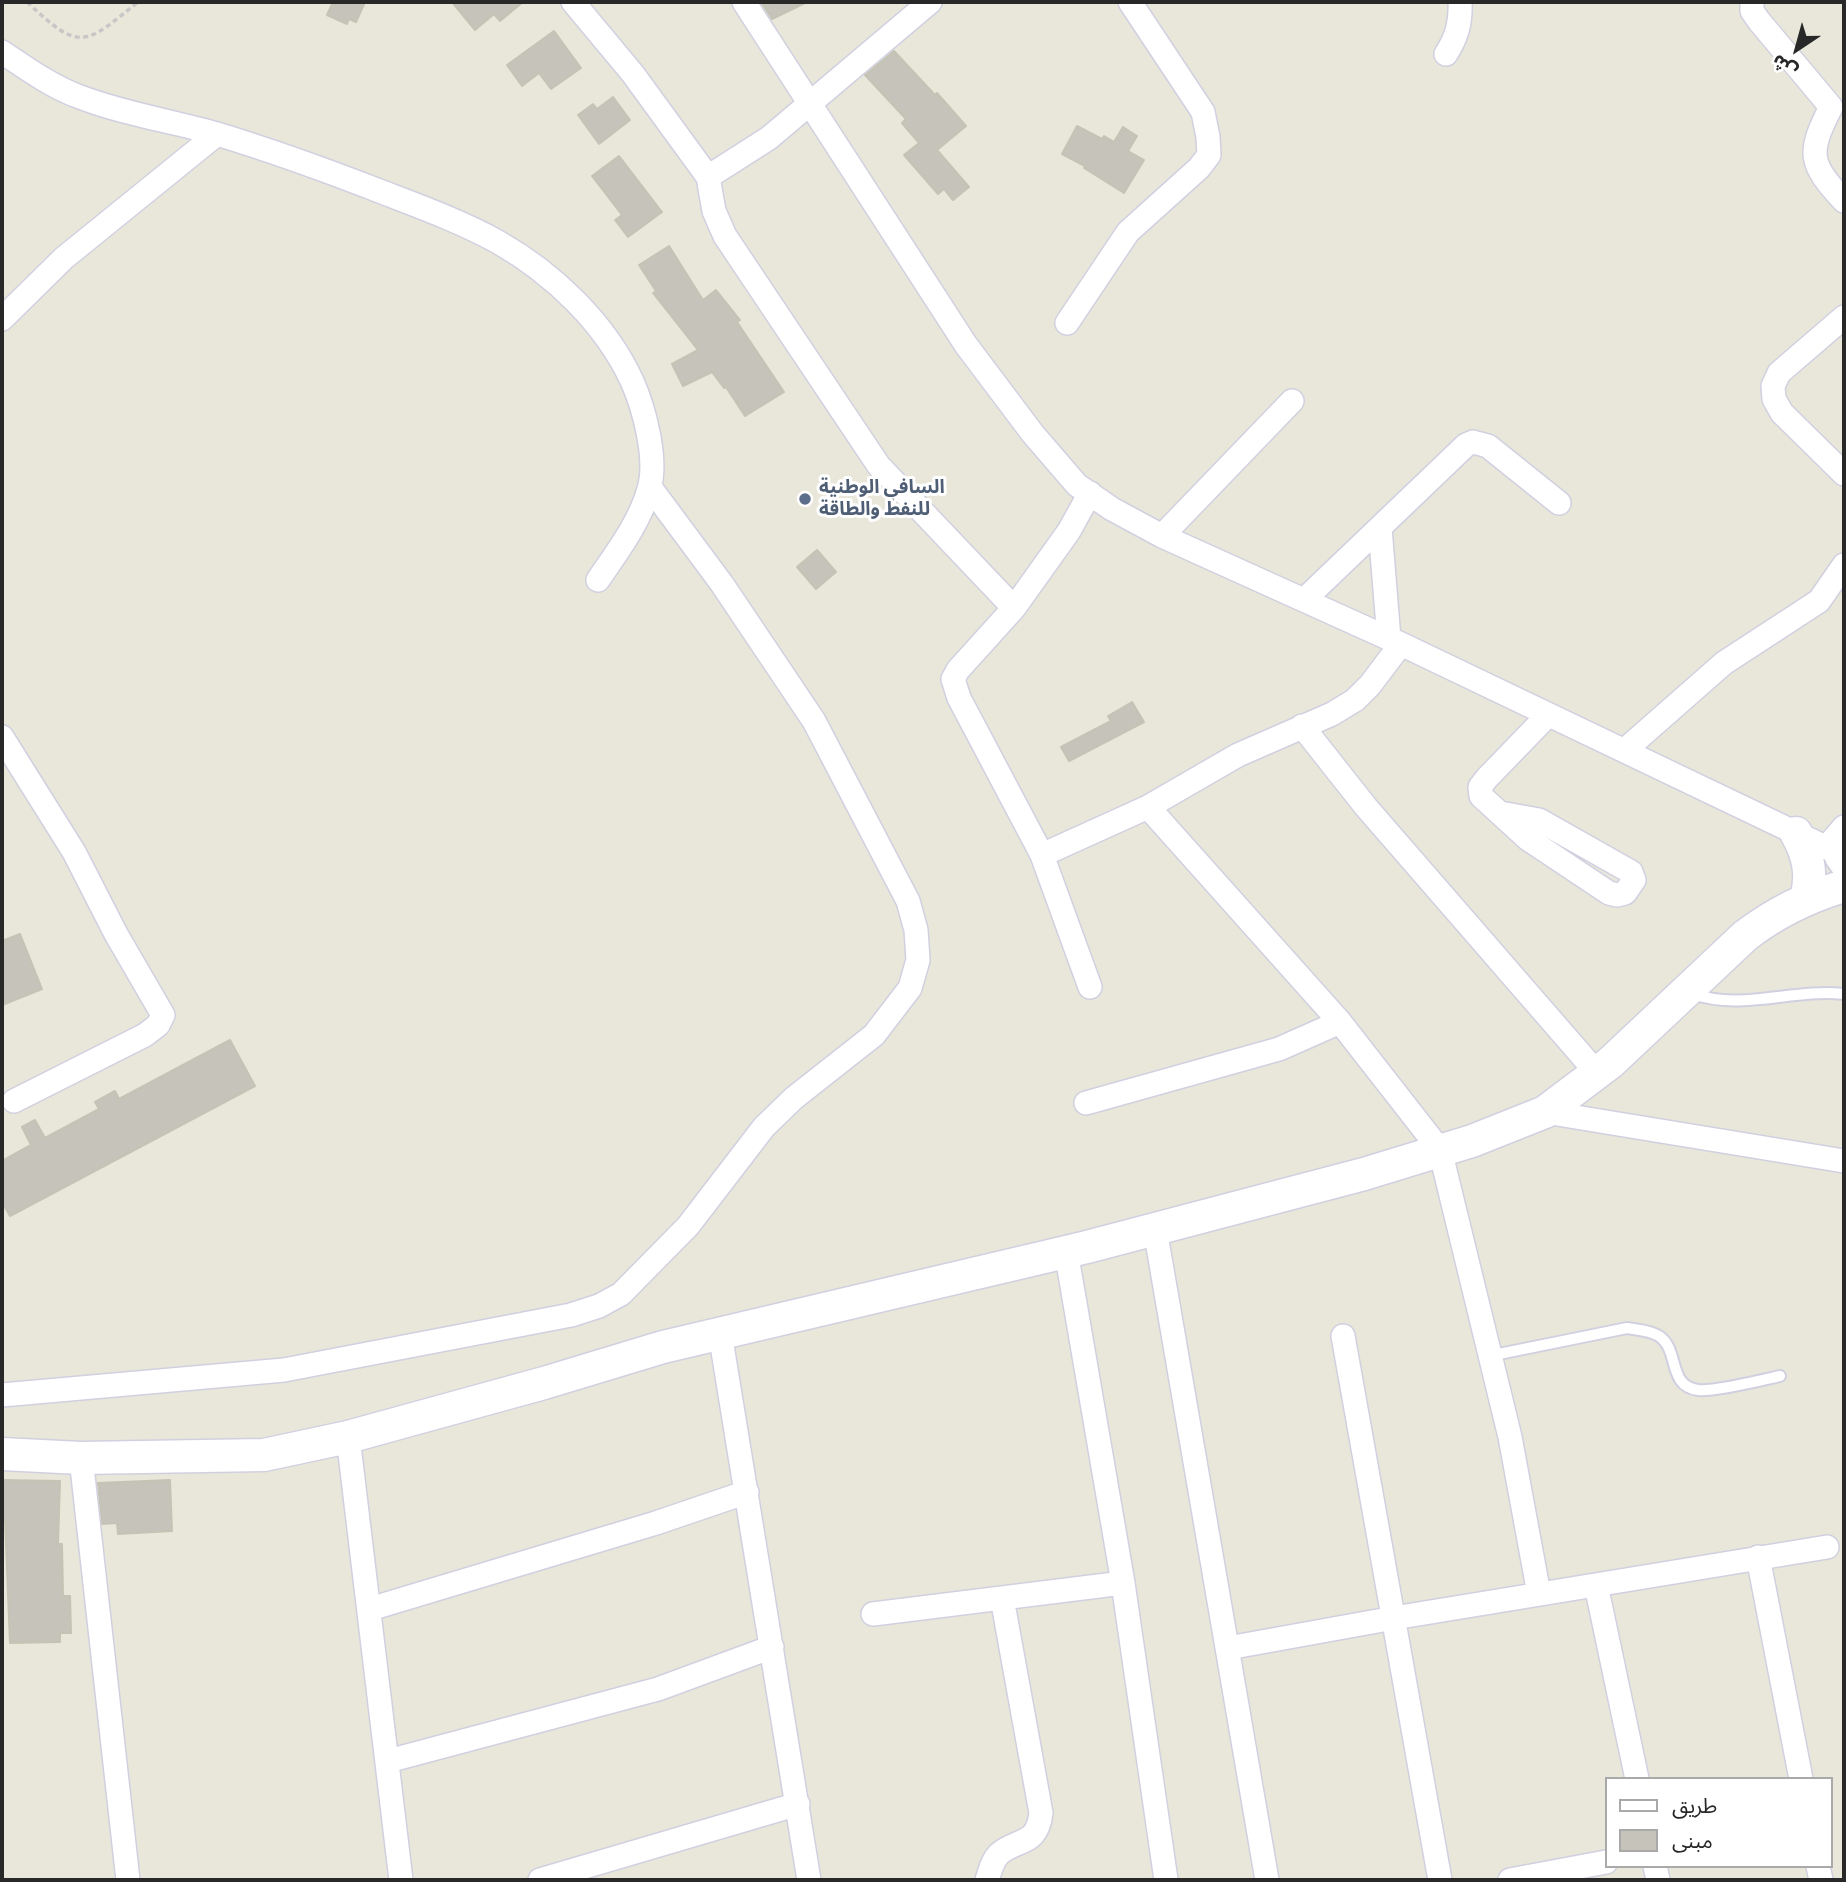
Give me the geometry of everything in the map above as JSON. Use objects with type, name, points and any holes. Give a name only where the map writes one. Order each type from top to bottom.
[{"type":"main road","points":[[1796,833],[1809,863],[1807,898]]},
{"type":"main road","points":[[2,1454],[81,1458],[264,1455],[348,1437],[663,1347],[1155,1229],[1364,1174],[1472,1141],[1545,1112],[1597,1073],[1763,921],[1807,898],[1844,886]]},
{"type":"street","points":[[573,2],[633,74],[708,177],[714,211],[724,236],[879,466],[1014,608]]},
{"type":"street","points":[[744,2],[966,345],[1033,434],[1077,485],[1112,509],[1162,536],[1395,642],[1835,852],[1844,827]]},
{"type":"street","points":[[708,177],[769,138],[811,105],[930,2]]},
{"type":"street","points":[[1067,323],[1128,232],[1199,168],[1209,155],[1209,137],[1203,112],[1130,2]]},
{"type":"street","points":[[1446,54],[1456,39],[1461,14],[1460,2]]},
{"type":"street","points":[[1752,2],[1752,11],[1759,21],[1838,100],[1816,143],[1815,156],[1822,177],[1844,201]]},
{"type":"street","points":[[2,52],[31,72],[78,96],[121,110],[217,134],[352,180],[434,212],[498,242],[541,271],[593,319],[621,358],[641,402],[651,444],[650,487],[625,542],[598,580]]},
{"type":"street","points":[[2,319],[64,258],[217,134]]},
{"type":"street","points":[[1844,317],[1779,373],[1773,386],[1774,399],[1782,413],[1844,474]]},
{"type":"street","points":[[1162,536],[1292,401]]},
{"type":"street","points":[[1304,600],[1465,445],[1473,442],[1488,446],[1559,503]]},
{"type":"street","points":[[2,1395],[284,1370],[570,1315],[599,1306],[621,1294],[688,1226],[764,1127],[794,1098],[874,1035],[910,988],[918,960],[916,930],[908,901],[858,801],[814,721],[722,584],[650,487]]},
{"type":"street","points":[[1090,493],[1069,531],[1014,608],[953,679],[954,687],[1042,855],[1090,987]]},
{"type":"street","points":[[1042,855],[1148,807],[1238,755],[1332,714],[1355,701],[1370,685],[1395,642],[1380,528]]},
{"type":"street","points":[[1625,750],[1724,663],[1819,601],[1844,565]]},
{"type":"street","points":[[1500,813],[1539,820],[1630,872],[1634,880],[1631,888],[1617,895],[1609,894],[1528,839],[1481,796],[1480,787],[1548,715]]},
{"type":"street","points":[[1302,726],[1366,807],[1597,1073]]},
{"type":"street","points":[[2,737],[74,852],[116,934],[163,1015],[158,1025],[145,1035],[14,1101]]},
{"type":"street","points":[[1148,807],[1340,1022],[1440,1150],[1510,1437],[1539,1594]]},
{"type":"street","points":[[1086,1103],[1279,1049],[1340,1022]]},
{"type":"street","points":[[1545,1112],[1844,1161]]},
{"type":"street","points":[[1155,1229],[1267,1880]]},
{"type":"street","points":[[1066,1251],[1123,1583],[1166,1880]]},
{"type":"street","points":[[720,1333],[809,1880]]},
{"type":"street","points":[[1343,1336],[1440,1880]]},
{"type":"street","points":[[348,1437],[401,1880]]},
{"type":"street","points":[[81,1458],[128,1880]]},
{"type":"street","points":[[370,1609],[656,1523],[747,1492]]},
{"type":"street","points":[[1228,1648],[1827,1547]]},
{"type":"street","points":[[1758,1558],[1801,1777]]},
{"type":"street","points":[[873,1614],[1123,1583]]},
{"type":"street","points":[[1596,1585],[1637,1777]]},
{"type":"street","points":[[987,1880],[996,1856],[1029,1839],[1038,1827],[1041,1813],[1002,1598]]},
{"type":"street","points":[[388,1761],[658,1689],[772,1647]]},
{"type":"street","points":[[540,1880],[798,1804]]},
{"type":"street","points":[[1510,1880],[1604,1862]]},
{"type":"lane","points":[[1835,852],[1831,861],[1844,879]]},
{"type":"lane","points":[[1687,992],[1719,1001],[1738,1002],[1807,992],[1844,994]]},
{"type":"lane","points":[[1489,1356],[1627,1328],[1647,1331],[1660,1337],[1666,1344],[1678,1379],[1685,1387],[1700,1391],[1780,1376]]},
{"type":"path","points":[[27,2],[56,29],[72,37],[90,37],[138,2]]},
{"type":"building","points":[[333,2],[365,2],[356,22],[349,19],[347,24],[327,15]]},
{"type":"building","points":[[452,2],[523,2],[500,21],[494,14],[475,30]]},
{"type":"building","points":[[761,2],[807,2],[772,19]]},
{"type":"building","points":[[554,31],[581,68],[551,89],[539,73],[522,86],[507,65]]},
{"type":"building","points":[[894,51],[966,126],[937,150],[969,187],[953,200],[944,189],[938,194],[904,155],[919,143],[902,123],[906,119],[865,75]]},
{"type":"building","points":[[613,97],[630,120],[599,144],[578,115],[593,104],[597,109]]},
{"type":"building","points":[[1077,126],[1114,142],[1123,127],[1137,136],[1128,151],[1144,160],[1124,193],[1062,154]]},
{"type":"building","points":[[619,156],[662,212],[628,237],[615,220],[622,215],[592,176]]},
{"type":"building","points":[[669,246],[703,300],[716,290],[740,320],[737,322],[784,392],[745,416],[726,387],[724,388],[712,372],[683,386],[672,364],[698,350],[653,293],[656,291],[639,265]]},
{"type":"building","points":[[817,550],[836,572],[816,589],[797,567]]},
{"type":"building","points":[[1132,702],[1144,722],[1069,761],[1061,747],[1111,721],[1108,716]]},
{"type":"building","points":[[20,934],[42,989],[2,1005],[2,941]]},
{"type":"building","points":[[230,1040],[255,1086],[10,1216],[2,1202],[2,1161],[31,1145],[22,1127],[35,1120],[45,1138],[99,1109],[95,1102],[115,1091],[119,1099]]},
{"type":"building","points":[[2,1480],[60,1481],[58,1544],[62,1544],[63,1596],[70,1596],[71,1633],[60,1633],[60,1642],[10,1643]]},
{"type":"building","points":[[170,1480],[172,1531],[118,1534],[117,1523],[102,1524],[98,1483]]},
{"type":"place","name":"السافي الوطنية للنفط والطاقة","points":[[805,499]]}]
